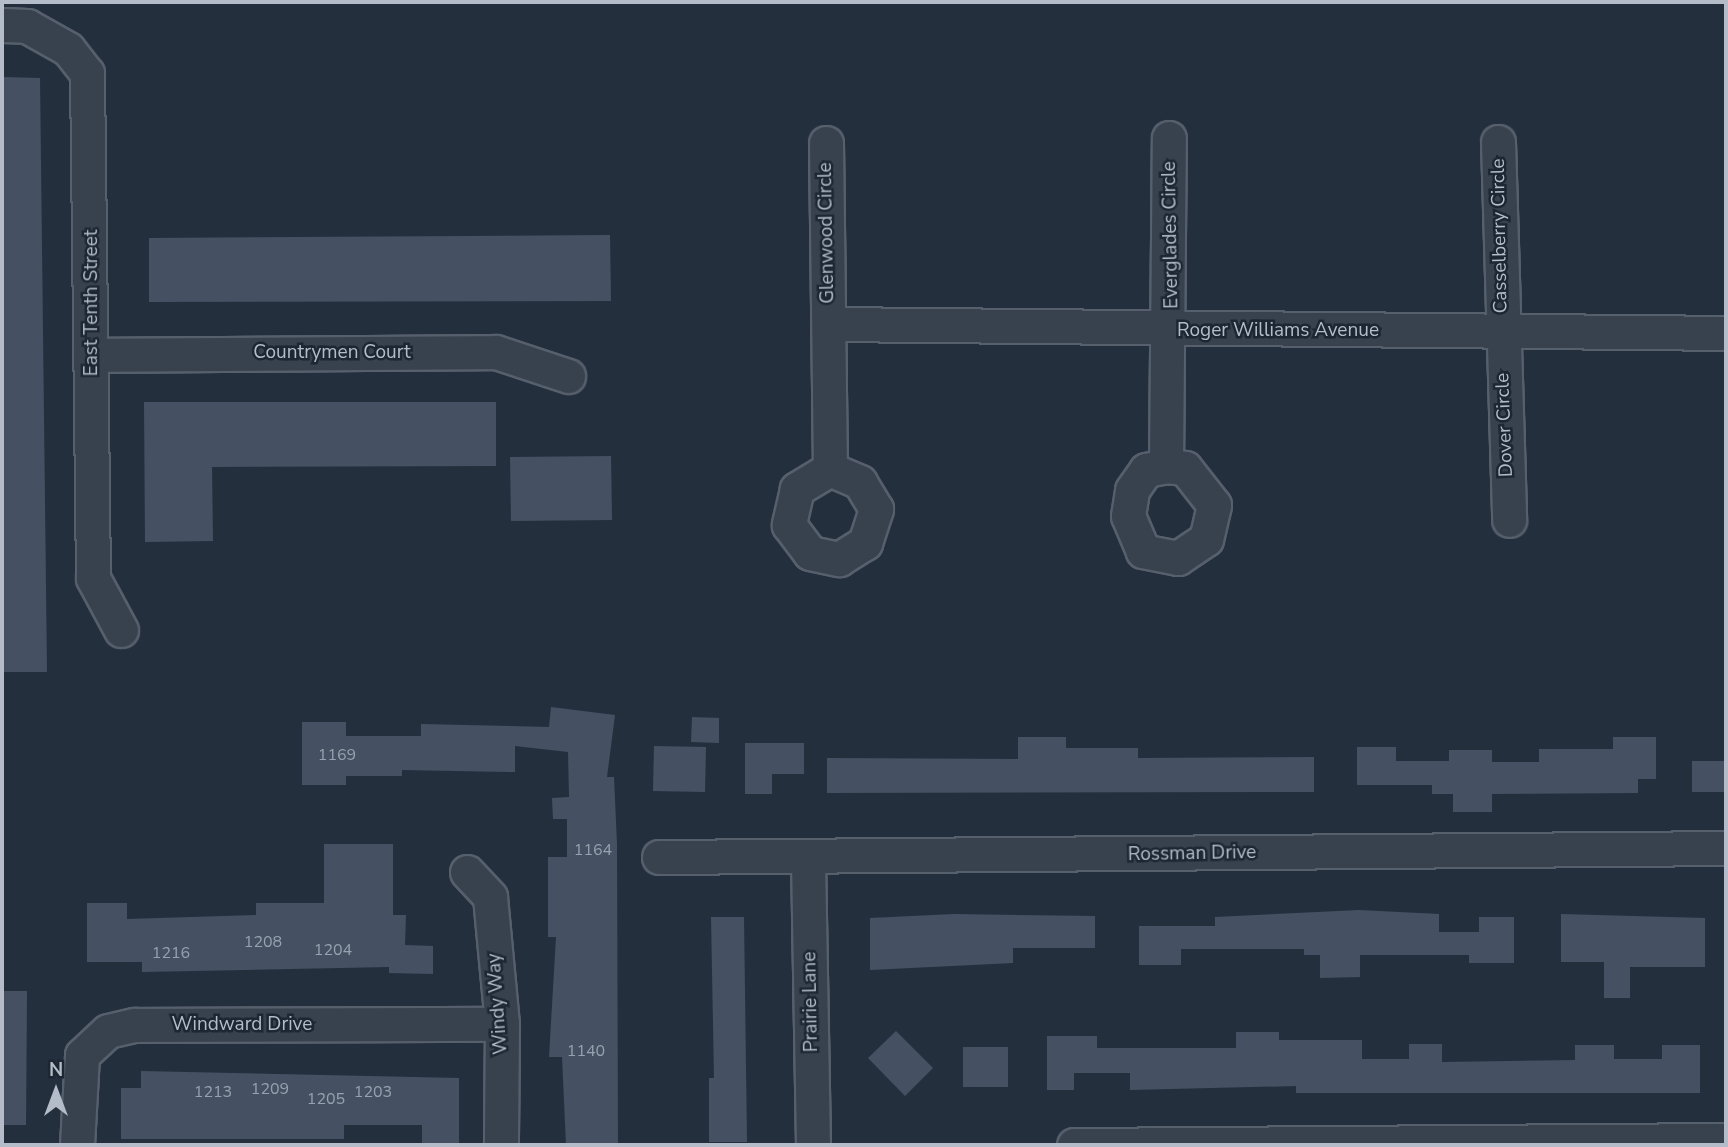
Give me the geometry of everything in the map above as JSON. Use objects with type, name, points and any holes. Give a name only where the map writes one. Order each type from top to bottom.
[{"type":"street","name":"East Tenth Street","points":[[2,25],[27,26],[68,49],[87,73],[93,355],[93,578],[121,630]]},
{"type":"street","name":"Everglades Circle","points":[[1166,466],[1172,332],[1169,138]]},
{"type":"street","name":"Casselberry Circle","points":[[1498,142],[1501,330]]},
{"type":"street","name":"Glenwood Circle","points":[[826,143],[830,469]]},
{"type":"street","name":"Roger Williams Avenue","points":[[829,324],[1172,332],[1501,330],[1726,333]]},
{"type":"street","name":"Dover Circle","points":[[1501,330],[1509,520]]},
{"type":"street","name":"Countrymen Court","points":[[93,355],[496,352],[568,376]]},
{"type":"street","name":"Rossman Drive","points":[[659,857],[808,858],[1726,848]]},
{"type":"street","name":"Prairie Lane","points":[[808,858],[813,1145]]},
{"type":"street","name":"Windy Way","points":[[467,872],[489,897],[502,1024],[501,1145]]},
{"type":"street","name":"Windward Drive","points":[[77,1145],[82,1055],[108,1031],[135,1025],[502,1024]]},
{"type":"street","points":[[1073,1145],[1726,1140]]},
{"type":"building","points":[[2,77],[40,78],[47,672],[2,672]]},
{"type":"building","points":[[610,235],[611,301],[149,302],[149,238]]},
{"type":"building","points":[[144,402],[496,402],[496,466],[212,467],[213,541],[145,542]]},
{"type":"building","points":[[611,456],[612,520],[511,521],[510,457]]},
{"type":"building","points":[[551,707],[615,715],[607,777],[614,777],[617,844],[618,1145],[566,1145],[562,1057],[549,1057],[556,937],[548,937],[548,857],[567,857],[567,819],[553,819],[552,798],[569,797],[568,752],[515,746],[515,772],[402,770],[402,776],[346,776],[346,785],[302,785],[302,722],[346,722],[346,736],[421,736],[421,724],[549,727]]},
{"type":"building","points":[[692,717],[719,718],[719,743],[691,742]]},
{"type":"building","points":[[1018,737],[1066,737],[1066,748],[1138,748],[1138,758],[1314,757],[1314,792],[827,793],[827,758],[1018,759]]},
{"type":"building","points":[[1613,737],[1656,737],[1656,779],[1638,779],[1638,793],[1492,794],[1492,812],[1453,812],[1453,794],[1432,794],[1432,785],[1357,785],[1357,747],[1396,747],[1396,761],[1449,761],[1449,750],[1492,750],[1492,762],[1539,762],[1539,749],[1613,749]]},
{"type":"building","points":[[745,743],[804,743],[804,774],[772,774],[772,794],[745,794]]},
{"type":"building","points":[[654,746],[706,747],[705,792],[653,791]]},
{"type":"building","points":[[1692,761],[1726,761],[1726,792],[1692,792]]},
{"type":"building","points":[[324,844],[393,844],[393,915],[406,915],[405,945],[433,946],[433,974],[389,973],[389,967],[142,972],[142,962],[87,962],[87,903],[127,903],[127,919],[256,915],[256,903],[324,903]]},
{"type":"building","points":[[1359,910],[1439,914],[1439,932],[1479,932],[1479,917],[1514,917],[1514,963],[1469,963],[1469,955],[1360,955],[1360,977],[1320,978],[1320,955],[1304,955],[1304,949],[1181,949],[1181,965],[1139,965],[1139,926],[1215,926],[1215,917]]},
{"type":"building","points":[[954,914],[1095,916],[1095,948],[1013,948],[1013,963],[870,970],[870,918]]},
{"type":"building","points":[[1561,914],[1705,918],[1705,967],[1630,967],[1630,998],[1604,998],[1604,962],[1561,962]]},
{"type":"building","points":[[711,917],[744,917],[747,1142],[709,1142],[709,1078],[714,1078]]},
{"type":"building","points":[[2,991],[27,991],[26,1125],[2,1125]]},
{"type":"building","points":[[896,1031],[933,1068],[905,1096],[868,1058]]},
{"type":"building","points":[[1236,1032],[1279,1032],[1279,1040],[1362,1040],[1362,1059],[1409,1059],[1409,1044],[1442,1044],[1442,1062],[1575,1060],[1575,1045],[1614,1045],[1614,1059],[1662,1059],[1662,1045],[1700,1045],[1700,1093],[1296,1093],[1296,1086],[1130,1090],[1130,1073],[1074,1073],[1074,1090],[1047,1090],[1047,1036],[1097,1036],[1097,1048],[1236,1048]]},
{"type":"building","points":[[963,1047],[1008,1047],[1008,1087],[963,1087]]},
{"type":"building","points":[[141,1071],[459,1078],[459,1145],[422,1145],[422,1125],[344,1125],[344,1139],[121,1139],[121,1088],[141,1088]]}]
